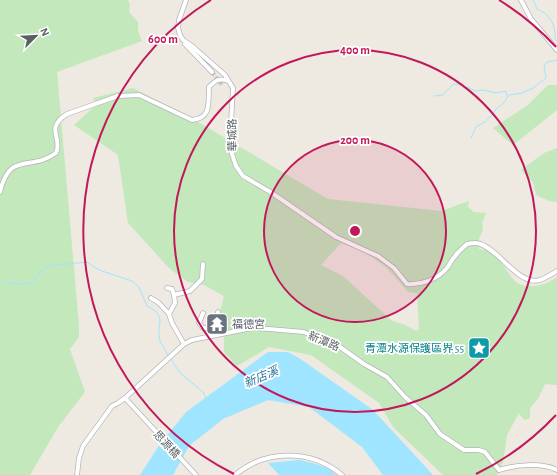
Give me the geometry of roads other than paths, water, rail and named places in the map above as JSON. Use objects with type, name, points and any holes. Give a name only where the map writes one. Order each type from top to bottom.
[{"type":"street","points":[[186,0],[179,20],[178,28],[180,35],[184,42],[212,72]]},
{"type":"street","points":[[522,1],[531,19],[557,50]]},
{"type":"street","points":[[184,42],[192,46],[225,75],[228,81]]},
{"type":"street","points":[[0,192],[3,180],[10,169],[18,165],[51,157],[56,153],[57,144],[54,133],[56,124],[60,118],[67,114],[118,96],[139,95],[192,120],[198,120],[204,117],[207,112],[209,88],[218,80],[223,79],[228,81]]},
{"type":"street","name":"華城路","points":[[228,81],[233,88],[230,140],[232,154],[236,166],[243,176],[272,193],[336,237],[378,256],[394,268],[407,284],[417,285],[436,277],[446,269],[456,255],[467,244],[479,243],[489,248],[515,270],[519,276],[531,280],[540,280],[557,271]]},
{"type":"street","points":[[174,295],[190,291],[202,279],[203,264]]},
{"type":"street","points":[[167,288],[172,289],[175,303],[169,314]]},
{"type":"street","points":[[151,298],[169,314],[172,323],[184,344]]},
{"type":"street","points":[[203,313],[200,323],[203,328],[208,328],[215,324],[218,312]]},
{"type":"street","points":[[208,328],[211,336]]},
{"type":"street","name":"新潭路","points":[[77,475],[79,458],[83,446],[112,406],[118,404],[125,398],[184,344],[192,340],[252,328],[304,332],[340,347],[387,378],[405,397],[426,415],[440,434],[464,450],[479,450],[485,452],[499,473]]},
{"type":"street","name":"思源橋","points":[[125,398],[196,475]]},
{"type":"street","points":[[234,475],[250,464],[286,455],[316,460],[334,468],[342,475]]},
{"type":"street","points":[[499,473],[510,468],[542,465],[557,470]]},
{"type":"water","name":"新店溪","points":[[268,352],[288,352],[302,360],[373,410],[433,475],[383,475],[362,447],[309,407],[268,400],[223,419],[189,446],[173,475],[140,475],[160,444],[186,412]]},
{"type":"water","points":[[299,460],[324,467],[336,475],[279,475],[268,463]]},
{"type":"waterway","points":[[533,0],[537,9],[549,17],[553,25],[555,39],[557,41]]},
{"type":"waterway","points":[[471,138],[476,127],[485,122],[497,108],[503,104],[509,95],[522,93],[533,88],[546,78],[544,66],[547,62],[557,60]]},
{"type":"waterway","points":[[434,96],[443,95],[453,84],[462,85],[476,91],[483,90],[496,93],[506,91],[507,96]]},
{"type":"waterway","points":[[5,282],[18,284],[33,283],[39,273],[48,266],[87,262],[99,270],[132,281],[139,287],[147,306],[158,314],[160,321],[160,341],[168,355]]},
{"type":"waterway","points":[[170,358],[180,373],[203,392],[206,398]]},
{"type":"tunnel","points":[[212,72],[223,86]]},
{"type":"place","name":"福德宮","points":[[217,324]]},
{"type":"place","name":"青潭水源保護區界 55","points":[[479,348]]}]
